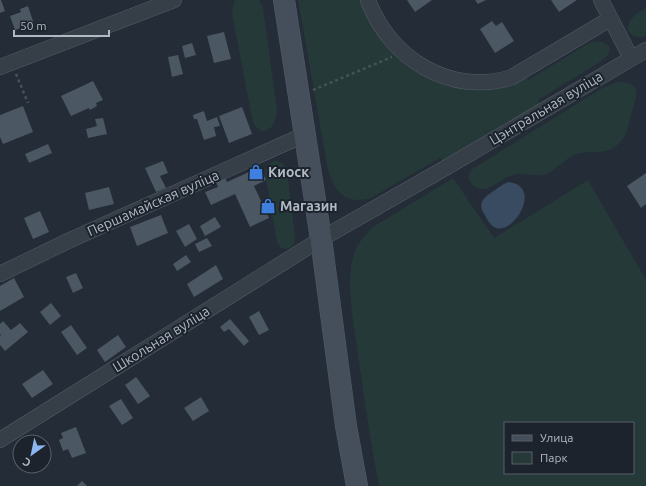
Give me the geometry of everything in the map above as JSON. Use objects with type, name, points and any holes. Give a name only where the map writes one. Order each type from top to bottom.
[{"type":"main road","points":[[284,0],[306,134],[346,426],[357,486]]},
{"type":"street","points":[[6,65],[174,0]]},
{"type":"street","points":[[368,0],[377,20],[385,32],[403,52],[426,68],[449,78],[474,83],[499,81],[523,72],[610,19]]},
{"type":"street","points":[[601,0],[631,58]]},
{"type":"street","name":"Цэнтральная вуліца","points":[[321,239],[447,168],[646,50]]},
{"type":"street","name":"Першамайская вуліца","points":[[0,274],[68,241],[306,134]]},
{"type":"street","name":"Школьная вуліца","points":[[0,440],[321,239]]},
{"type":"path","points":[[299,96],[403,52]]},
{"type":"path","points":[[6,65],[28,103]]},
{"type":"green space","points":[[235,0],[259,0],[263,8],[277,110],[273,125],[266,131],[262,131],[257,128],[253,123],[233,19],[232,9]]},
{"type":"green space","points":[[298,0],[368,0],[385,32],[449,78],[523,72],[528,80],[591,42],[602,42],[610,48],[608,55],[600,62],[538,100],[544,110],[447,167],[440,158],[371,198],[355,200],[348,198],[338,191],[328,170]]},
{"type":"green space","points":[[646,8],[646,36],[636,37],[628,30],[629,22],[636,14]]},
{"type":"green space","points":[[618,82],[632,85],[635,88],[636,97],[626,132],[622,140],[615,147],[602,152],[577,154],[546,174],[517,174],[505,178],[491,187],[483,189],[473,185],[470,181],[468,177],[471,170],[604,87]]},
{"type":"green space","points":[[276,161],[283,164],[287,171],[295,237],[295,242],[293,245],[285,249],[280,247],[277,242],[265,174],[268,166]]},
{"type":"green space","points":[[453,178],[494,238],[588,180],[646,280],[646,486],[379,486],[354,328],[350,283],[354,253],[366,234],[373,227]]},
{"type":"water","points":[[508,182],[518,185],[524,191],[525,199],[517,217],[511,224],[503,228],[496,228],[491,225],[483,212],[481,204],[484,198]]},
{"type":"building","points":[[0,0],[5,11],[0,13]]},
{"type":"building","points":[[407,0],[432,0],[415,12]]},
{"type":"building","points":[[475,0],[486,0],[478,4]]},
{"type":"building","points":[[551,0],[577,0],[559,12]]},
{"type":"building","points":[[28,6],[34,24],[15,30],[10,16],[21,12],[20,9]]},
{"type":"building","points":[[492,21],[496,26],[502,22],[514,41],[495,53],[480,29]]},
{"type":"building","points":[[224,32],[231,59],[214,63],[207,36]]},
{"type":"building","points":[[192,43],[196,55],[185,58],[182,46]]},
{"type":"building","points":[[178,55],[183,74],[172,77],[168,57]]},
{"type":"building","points":[[93,81],[103,100],[96,103],[97,106],[90,110],[89,108],[71,116],[61,96]]},
{"type":"building","points":[[23,106],[33,132],[3,144],[0,137],[0,115]]},
{"type":"building","points":[[242,107],[252,134],[229,143],[219,116]]},
{"type":"building","points":[[204,111],[207,121],[217,117],[220,126],[214,127],[216,136],[204,140],[197,119],[194,119],[193,115]]},
{"type":"building","points":[[103,118],[107,134],[88,138],[86,129],[97,126],[95,119]]},
{"type":"building","points":[[48,144],[52,153],[29,163],[25,154]]},
{"type":"building","points":[[163,161],[168,173],[160,176],[166,188],[156,192],[145,168]]},
{"type":"building","points":[[260,167],[266,180],[254,186],[269,218],[250,227],[235,194],[211,205],[205,192],[218,187],[216,182],[225,178],[227,182]]},
{"type":"building","points":[[646,173],[646,204],[641,208],[627,186]]},
{"type":"building","points":[[109,187],[114,204],[89,210],[85,193]]},
{"type":"building","points":[[40,211],[49,232],[33,239],[24,218]]},
{"type":"building","points":[[161,215],[168,233],[137,246],[130,227]]},
{"type":"building","points":[[215,217],[221,227],[205,236],[200,226]]},
{"type":"building","points":[[189,224],[197,239],[185,247],[176,231]]},
{"type":"building","points":[[207,238],[212,246],[199,252],[195,244]]},
{"type":"building","points":[[186,255],[191,262],[177,271],[173,264]]},
{"type":"building","points":[[216,265],[223,279],[194,297],[187,284]]},
{"type":"building","points":[[76,273],[83,288],[73,293],[66,277]]},
{"type":"building","points":[[14,278],[24,297],[0,311],[0,286]]},
{"type":"building","points":[[51,303],[61,316],[50,325],[40,312]]},
{"type":"building","points":[[259,311],[269,330],[259,335],[249,317]]},
{"type":"building","points":[[230,319],[249,341],[244,346],[229,329],[224,332],[220,327]]},
{"type":"building","points":[[3,321],[11,330],[20,323],[28,332],[5,351],[0,345],[0,324]]},
{"type":"building","points":[[71,325],[87,348],[77,355],[61,332]]},
{"type":"building","points":[[118,335],[126,347],[105,362],[97,350]]},
{"type":"building","points":[[43,370],[53,384],[32,398],[22,384]]},
{"type":"building","points":[[136,377],[150,396],[138,404],[125,385]]},
{"type":"building","points":[[201,397],[209,411],[193,421],[184,408]]},
{"type":"building","points":[[121,399],[133,418],[122,425],[109,406]]},
{"type":"building","points":[[76,427],[86,453],[72,458],[68,449],[63,451],[59,440],[63,438],[61,433]]},
{"type":"building","points":[[82,481],[87,486],[77,486]]},
{"type":"place","name":"Киоск","points":[[256,172]]},
{"type":"place","name":"Магазин","points":[[268,206]]}]
